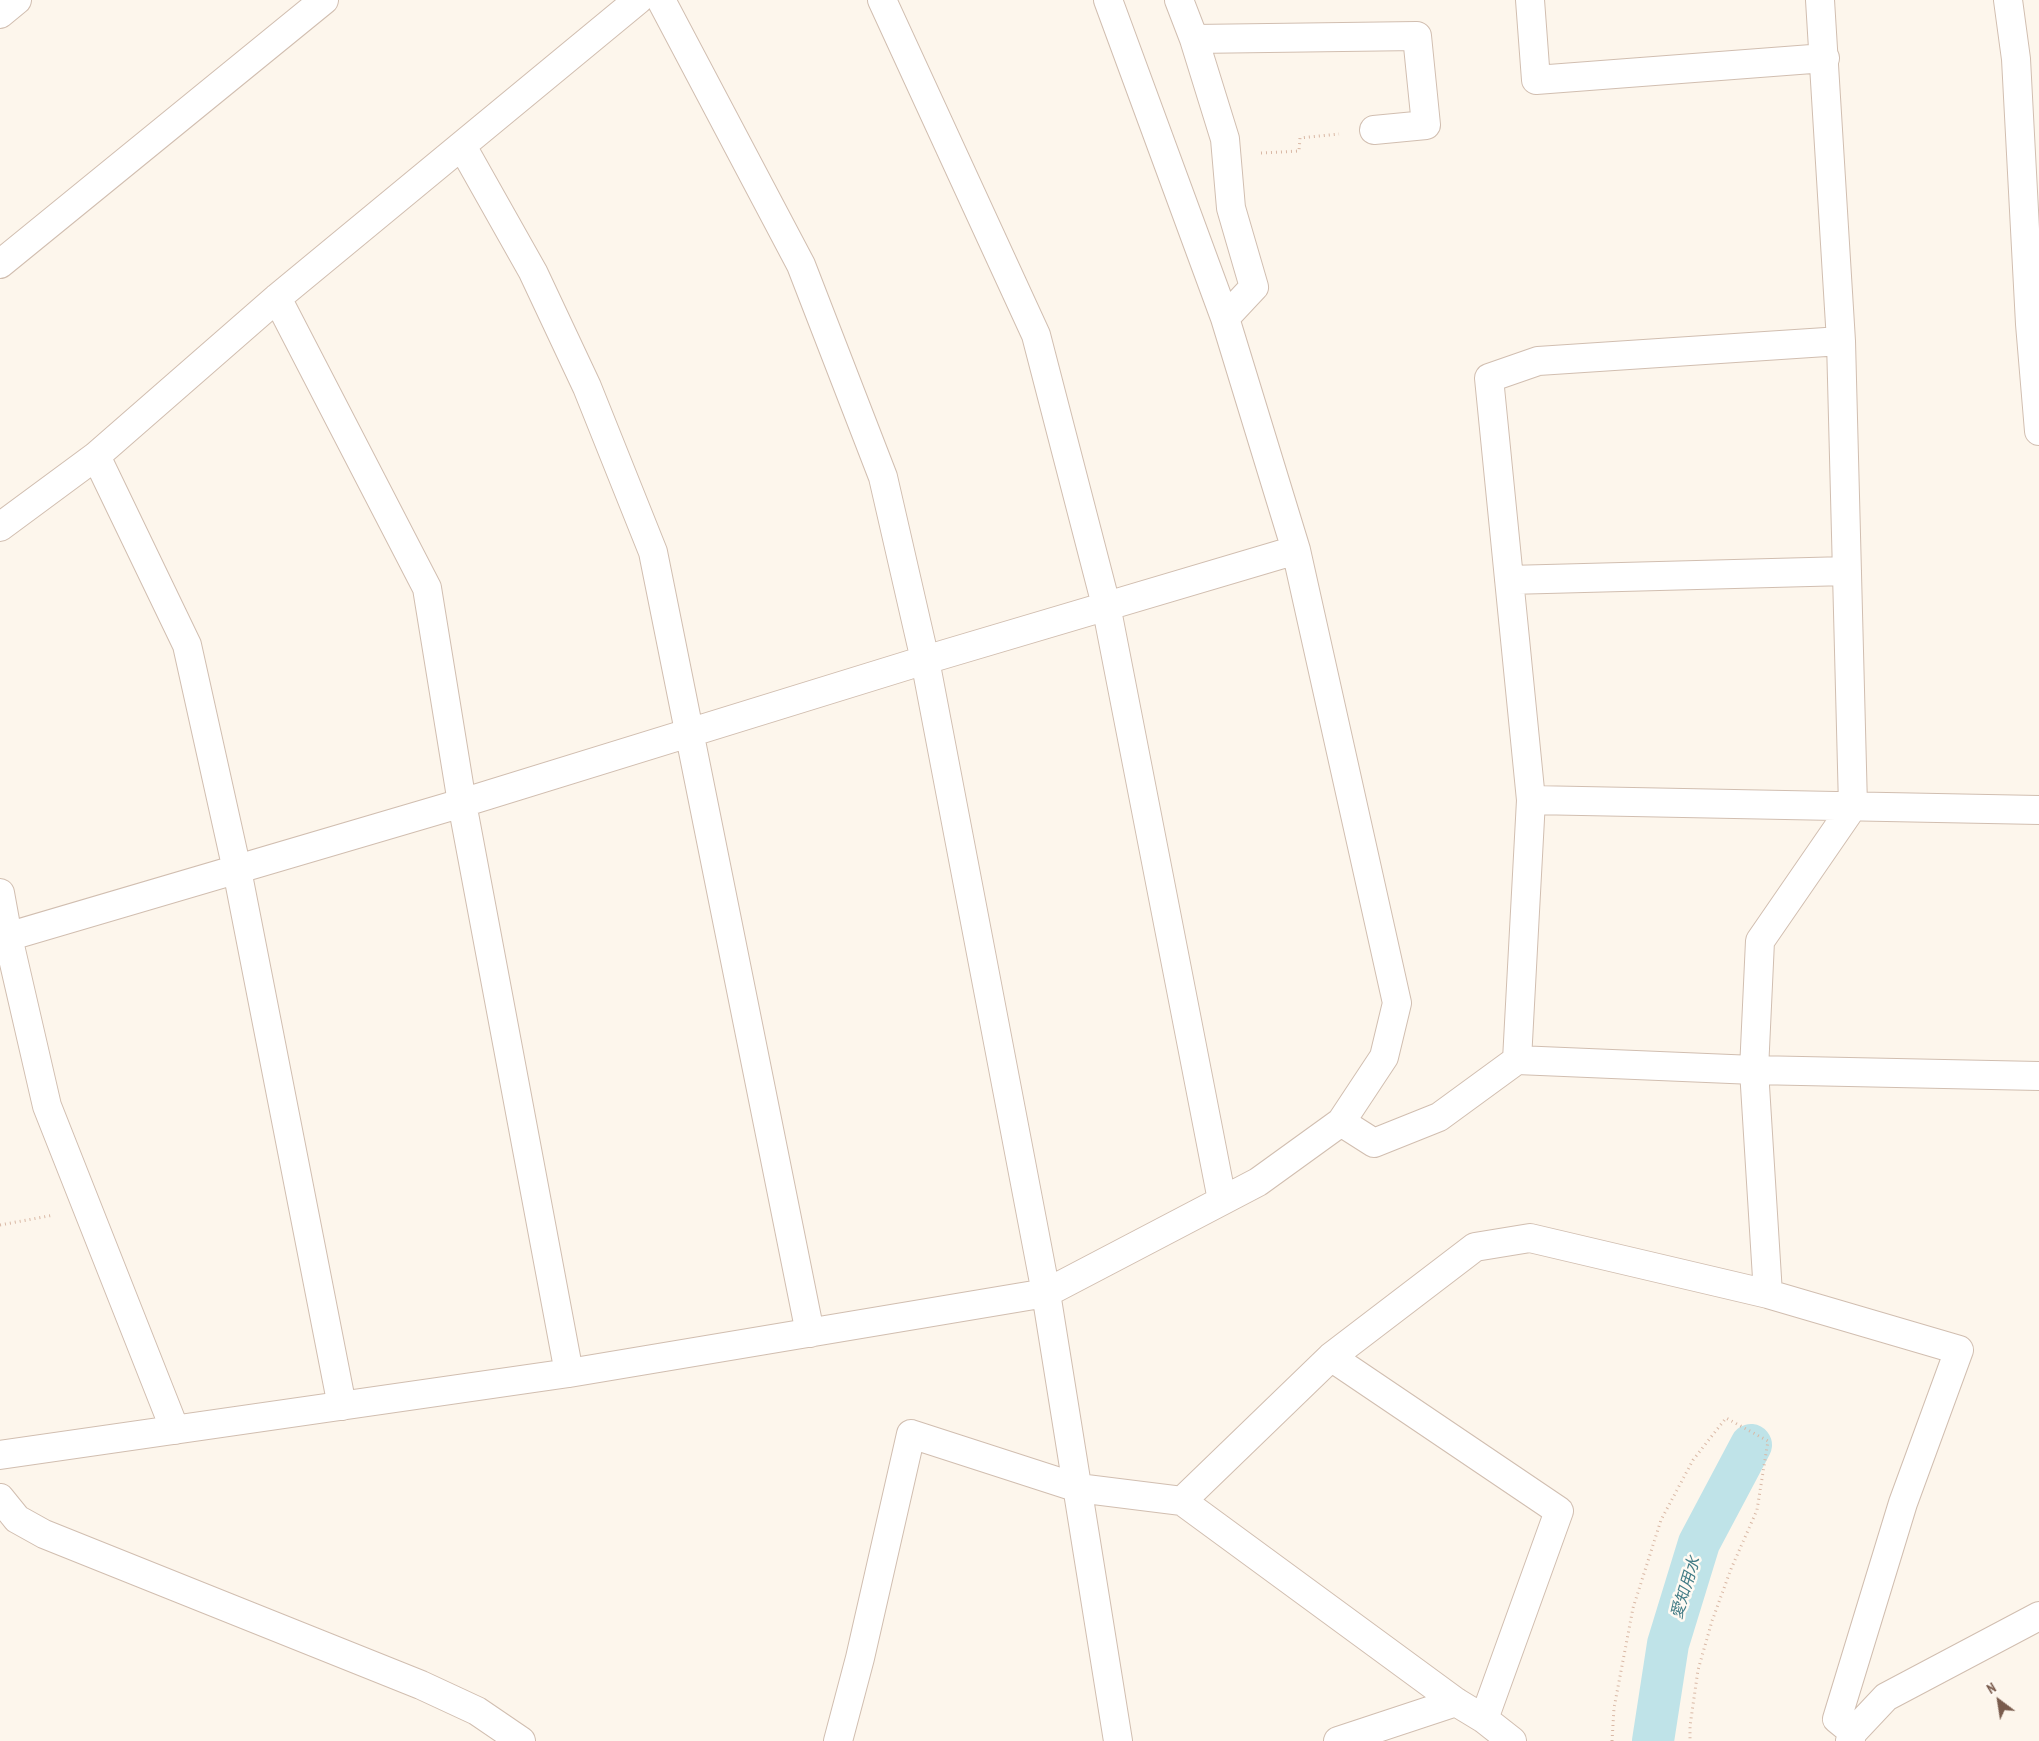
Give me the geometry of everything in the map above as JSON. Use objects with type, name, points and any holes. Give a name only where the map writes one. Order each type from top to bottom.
[{"type":"street","points":[[0,14],[17,0]]},
{"type":"street","points":[[0,264],[324,0]]},
{"type":"street","points":[[0,527],[96,456],[277,298],[638,0]]},
{"type":"street","points":[[661,0],[801,265],[883,478],[925,660],[1046,1293],[1118,1741]]},
{"type":"street","points":[[882,0],[1036,335],[1106,605],[1222,1200]]},
{"type":"street","points":[[0,1455],[569,1373],[1046,1293],[1258,1182],[1341,1122],[1384,1057],[1397,1003],[1296,550],[1225,318],[1108,0]]},
{"type":"street","points":[[1179,0],[1194,39],[1225,139],[1231,208],[1254,287],[1225,318]]},
{"type":"street","points":[[1530,0],[1536,80],[1825,58]]},
{"type":"street","points":[[1768,1294],[1754,1070],[1760,940],[1853,806],[1841,340],[1820,0]]},
{"type":"street","points":[[2008,0],[2016,59],[2030,324],[2039,431]]},
{"type":"street","points":[[1194,39],[1417,36],[1426,125],[1374,130]]},
{"type":"street","points":[[462,146],[534,272],[587,387],[653,552],[810,1333]]},
{"type":"street","points":[[277,298],[427,588],[462,803],[569,1373]]},
{"type":"street","points":[[1517,1060],[1531,800],[1489,378],[1538,360],[1841,340]]},
{"type":"street","points":[[96,456],[188,646],[237,870],[342,1406]]},
{"type":"street","points":[[4,938],[462,803],[1106,605],[1296,550]]},
{"type":"street","points":[[1509,580],[1847,571]]},
{"type":"street","points":[[1531,800],[2039,810]]},
{"type":"street","points":[[0,893],[4,938],[47,1106],[175,1430]]},
{"type":"street","points":[[1341,1122],[1374,1143],[1439,1117],[1517,1060],[1754,1070],[2039,1076]]},
{"type":"street","points":[[1182,1501],[1330,1357],[1475,1247],[1530,1238],[1768,1294],[1959,1350],[1904,1503],[1837,1719],[1852,1736],[1886,1697],[2039,1616]]},
{"type":"street","points":[[1330,1357],[1559,1511],[1484,1718]]},
{"type":"street","points":[[838,1741],[860,1658],[911,1434],[1078,1488],[1182,1501],[1456,1702],[1484,1718],[1512,1741]]},
{"type":"street","points":[[0,1498],[17,1519],[44,1534],[422,1685],[477,1711],[521,1741]]},
{"type":"street","points":[[1338,1741],[1456,1702]]},
{"type":"path","points":[[1226,156],[1300,150],[1300,138],[1374,130]]},
{"type":"path","points":[[0,1225],[88,1209]]},
{"type":"path","points":[[1612,1741],[1614,1708],[1633,1608],[1661,1520],[1694,1460],[1726,1418],[1768,1441],[1757,1510],[1712,1621],[1698,1670],[1690,1726],[1690,1741]]},
{"type":"waterway","name":"愛知用水","points":[[1653,1741],[1668,1644],[1699,1543],[1751,1445]]}]
